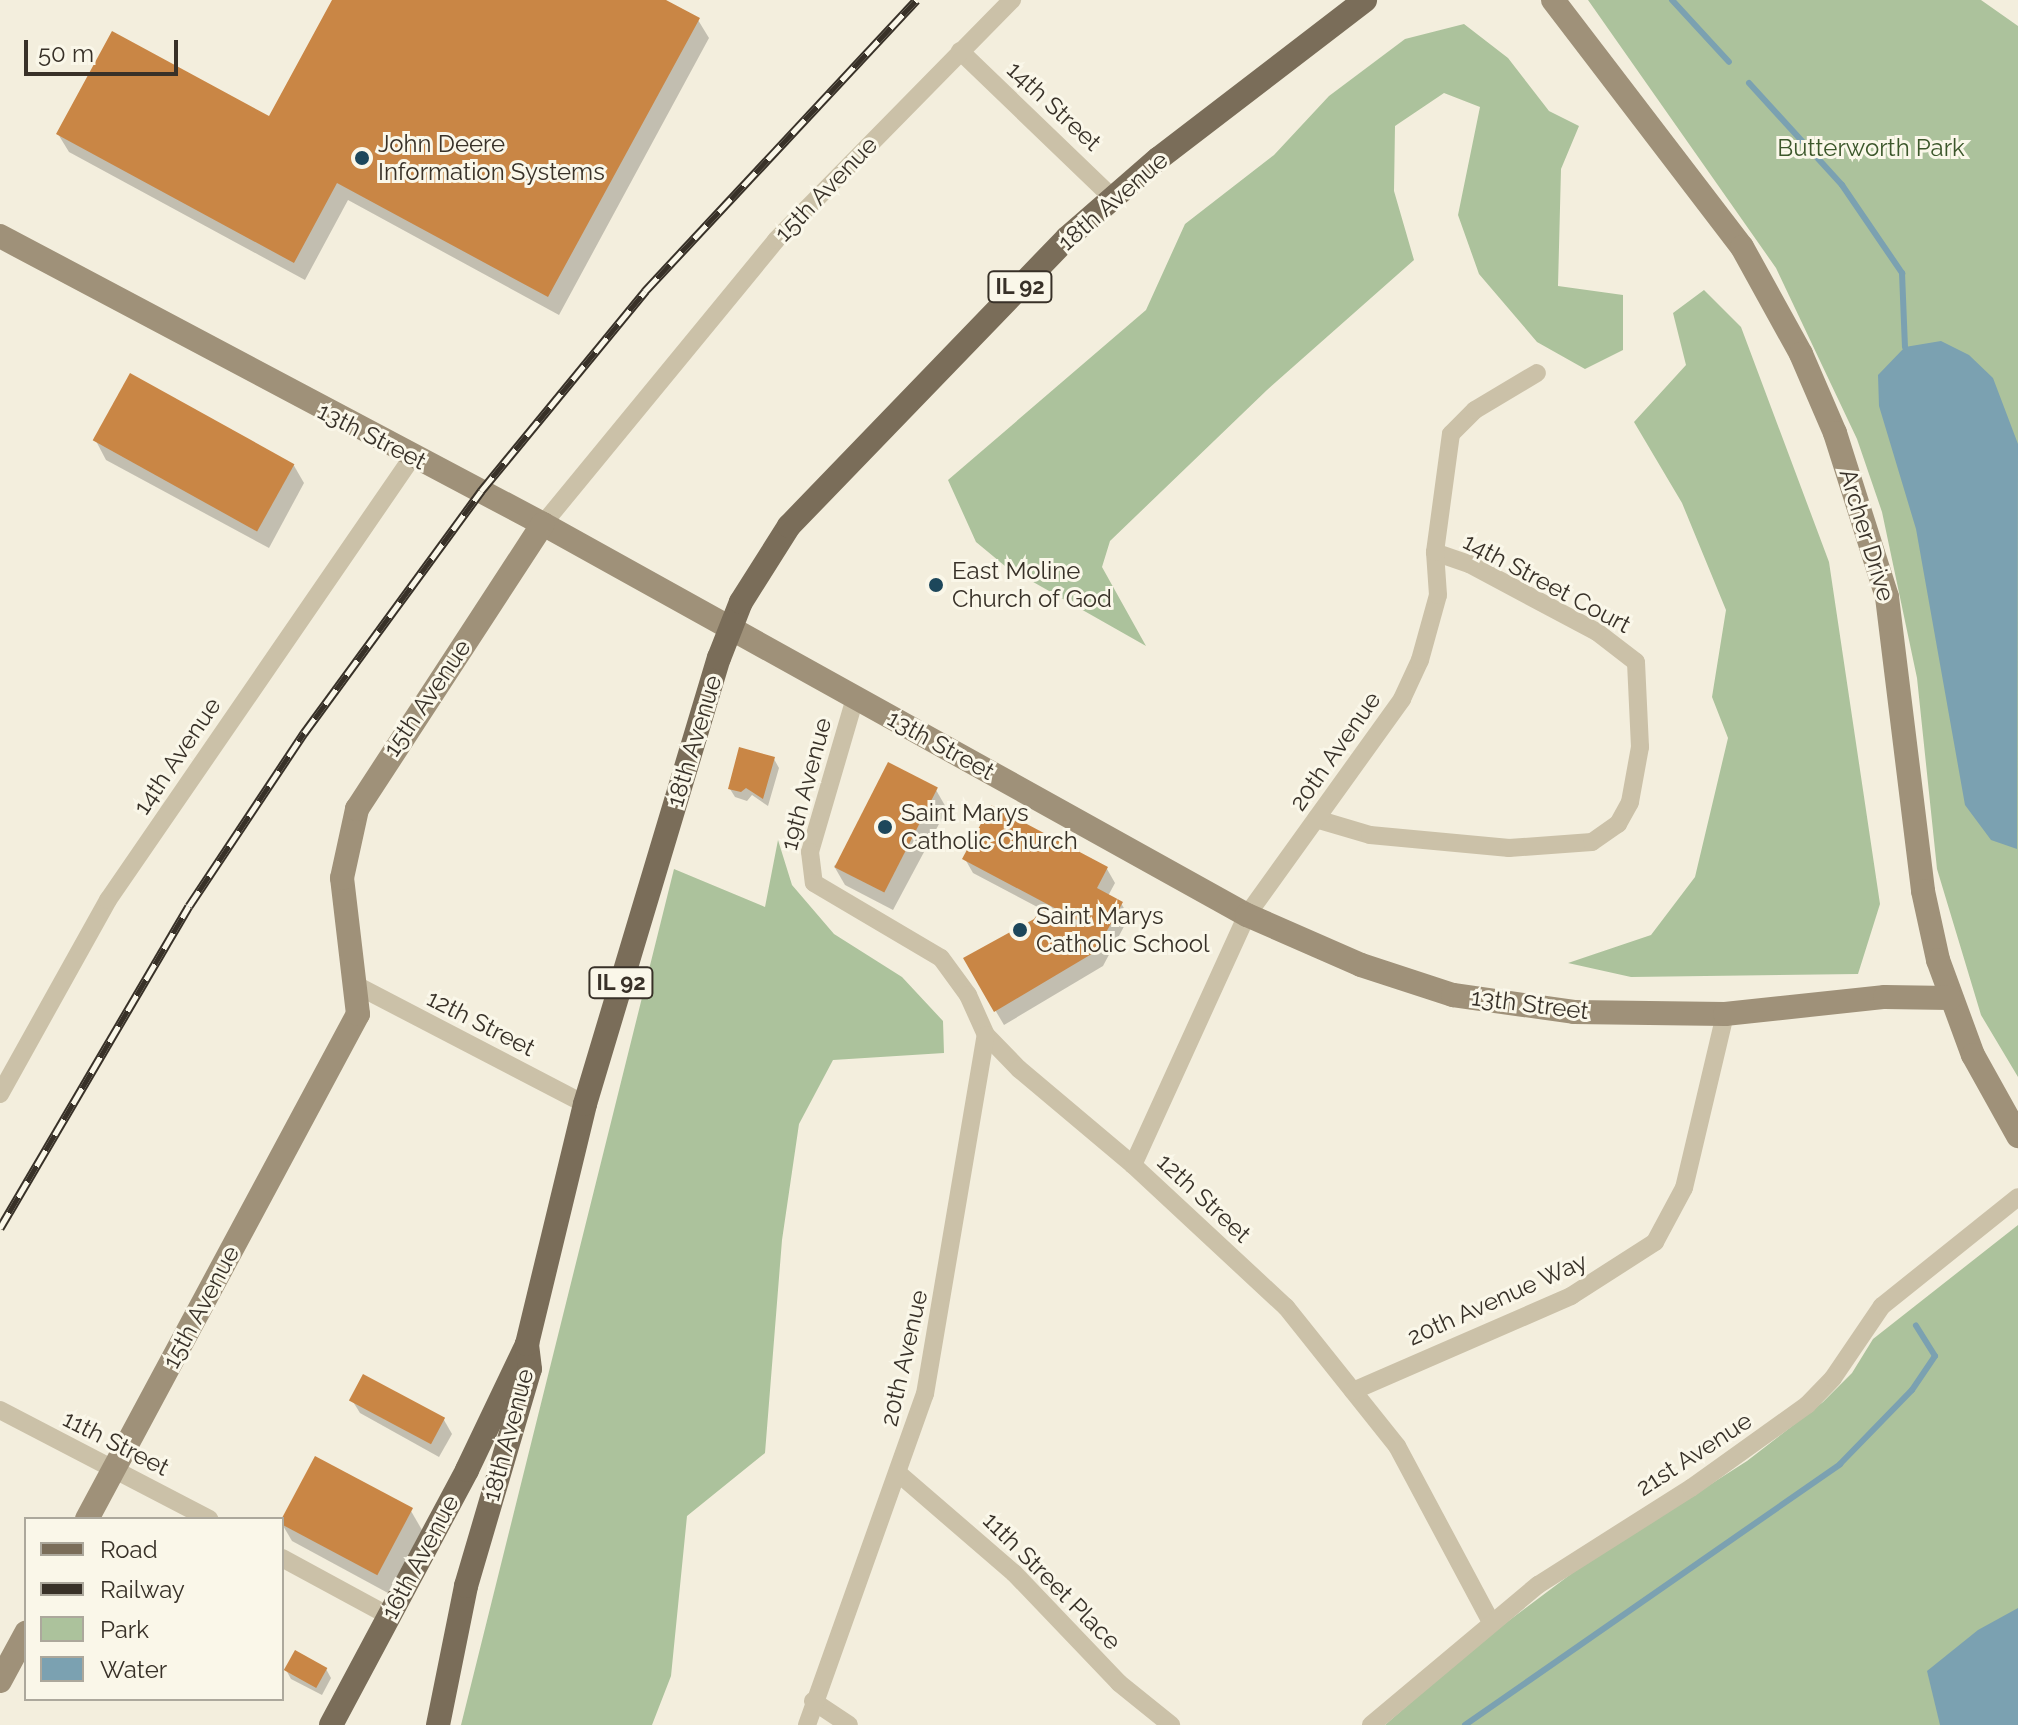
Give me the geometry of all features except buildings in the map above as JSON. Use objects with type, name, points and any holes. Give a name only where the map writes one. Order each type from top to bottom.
[{"type":"main road","name":"18th Avenue","points":[[438,1725],[466,1586],[530,1369],[527,1344],[585,1104],[731,627],[755,576],[789,526],[1113,198],[1365,0]]},
{"type":"main road","name":"16th Avenue","points":[[331,1725],[527,1344]]},
{"type":"street","name":"15th Avenue","points":[[88,1517],[358,1014],[342,878],[357,809],[543,524],[776,240],[1012,0]]},
{"type":"street","name":"Archer Drive","points":[[1553,0],[1742,247],[1801,354],[1835,433],[1887,597],[1923,891],[1950,998],[1973,1055],[2018,1136]]},
{"type":"street","name":"14th Street","points":[[960,51],[1113,198]]},
{"type":"street","name":"13th Street","points":[[0,236],[543,524],[1247,915],[1361,965],[1453,995],[1574,1012],[1725,1014],[1885,997],[1950,998]]},
{"type":"street","name":"20th Avenue","points":[[1133,1165],[1247,915],[1402,699],[1420,660],[1438,595],[1435,552],[1451,434],[1475,410],[1537,373]]},
{"type":"street","name":"14th Avenue","points":[[0,1094],[108,900],[413,456]]},
{"type":"street","name":"14th Street Court","points":[[1316,819],[1370,835],[1509,848],[1592,842],[1618,824],[1630,802],[1640,747],[1636,662],[1597,632],[1469,564],[1435,552]]},
{"type":"street","name":"19th Avenue","points":[[814,883],[810,852],[855,698]]},
{"type":"street","name":"12th Street","points":[[814,883],[941,958],[968,995],[986,1035],[1133,1165],[1286,1307],[1397,1446],[1490,1620]]},
{"type":"street","name":"12th Street","points":[[356,985],[585,1104]]},
{"type":"street","name":"20th Avenue Way","points":[[1353,1391],[1571,1296],[1655,1242],[1684,1188],[1725,1014]]},
{"type":"street","name":"20th Avenue","points":[[807,1725],[813,1701],[898,1473],[933,1360],[986,1035]]},
{"type":"street","name":"21st Avenue","points":[[1371,1725],[1490,1620],[1807,1405],[1833,1378],[1882,1306],[2018,1197]]},
{"type":"street","name":"11th Street","points":[[0,1410],[205,1517]]},
{"type":"street","name":"11th Street Place","points":[[898,1473],[1014,1573],[1119,1683],[1171,1725]]},
{"type":"street","points":[[284,1559],[389,1616]]},
{"type":"street","points":[[0,1681],[24,1637]]},
{"type":"street","points":[[813,1701],[849,1725]]},
{"type":"green space","name":"Butterworth Park","points":[[1588,0],[1981,0],[2018,26],[2018,1077],[1981,1015],[1937,869],[1917,678],[1882,512],[1857,439],[1776,268]]},
{"type":"green space","points":[[1464,24],[1508,58],[1549,111],[1579,126],[1561,169],[1558,286],[1623,295],[1623,350],[1585,369],[1537,342],[1479,274],[1458,215],[1480,107],[1444,93],[1395,126],[1394,191],[1414,260],[1267,390],[1110,541],[1102,567],[1146,646],[1005,566],[976,542],[948,480],[1146,310],[1185,224],[1274,155],[1329,96],[1405,39]]},
{"type":"green space","points":[[1704,290],[1741,327],[1829,562],[1880,904],[1858,974],[1631,977],[1568,963],[1651,935],[1695,877],[1728,738],[1712,697],[1726,610],[1682,503],[1634,422],[1686,365],[1673,313]]},
{"type":"green space","points":[[778,840],[792,885],[834,934],[902,977],[943,1021],[944,1053],[833,1060],[799,1124],[782,1240],[765,1453],[687,1516],[671,1676],[652,1725],[461,1725],[674,869],[765,907]]},
{"type":"green space","points":[[2018,1225],[2018,1725],[1385,1725],[1479,1643],[1575,1571],[1747,1461],[1823,1402],[1852,1373],[1873,1339]]},
{"type":"water","points":[[1941,341],[1969,355],[1993,378],[2018,444],[2017,849],[1991,840],[1965,805],[1916,529],[1879,406],[1878,375],[1905,347]]},
{"type":"water","points":[[2018,1608],[2018,1725],[1940,1725],[1927,1671],[1978,1630]]},
{"type":"waterway","points":[[1672,0],[1729,62]]},
{"type":"waterway","points":[[1749,83],[1842,185],[1902,273],[1905,347]]},
{"type":"waterway","points":[[1465,1725],[1840,1464],[1912,1390],[1935,1356],[1916,1325]]},
{"type":"railway","points":[[0,1228],[189,906],[304,733],[481,491],[645,291],[916,0]]},
{"type":"place","name":"John Deere Information Systems","points":[[362,158]]},
{"type":"place","name":"East Moline Church of God","points":[[936,585]]},
{"type":"place","name":"Saint Marys Catholic Church","points":[[885,827]]},
{"type":"place","name":"Saint Marys Catholic School","points":[[1020,930]]}]
